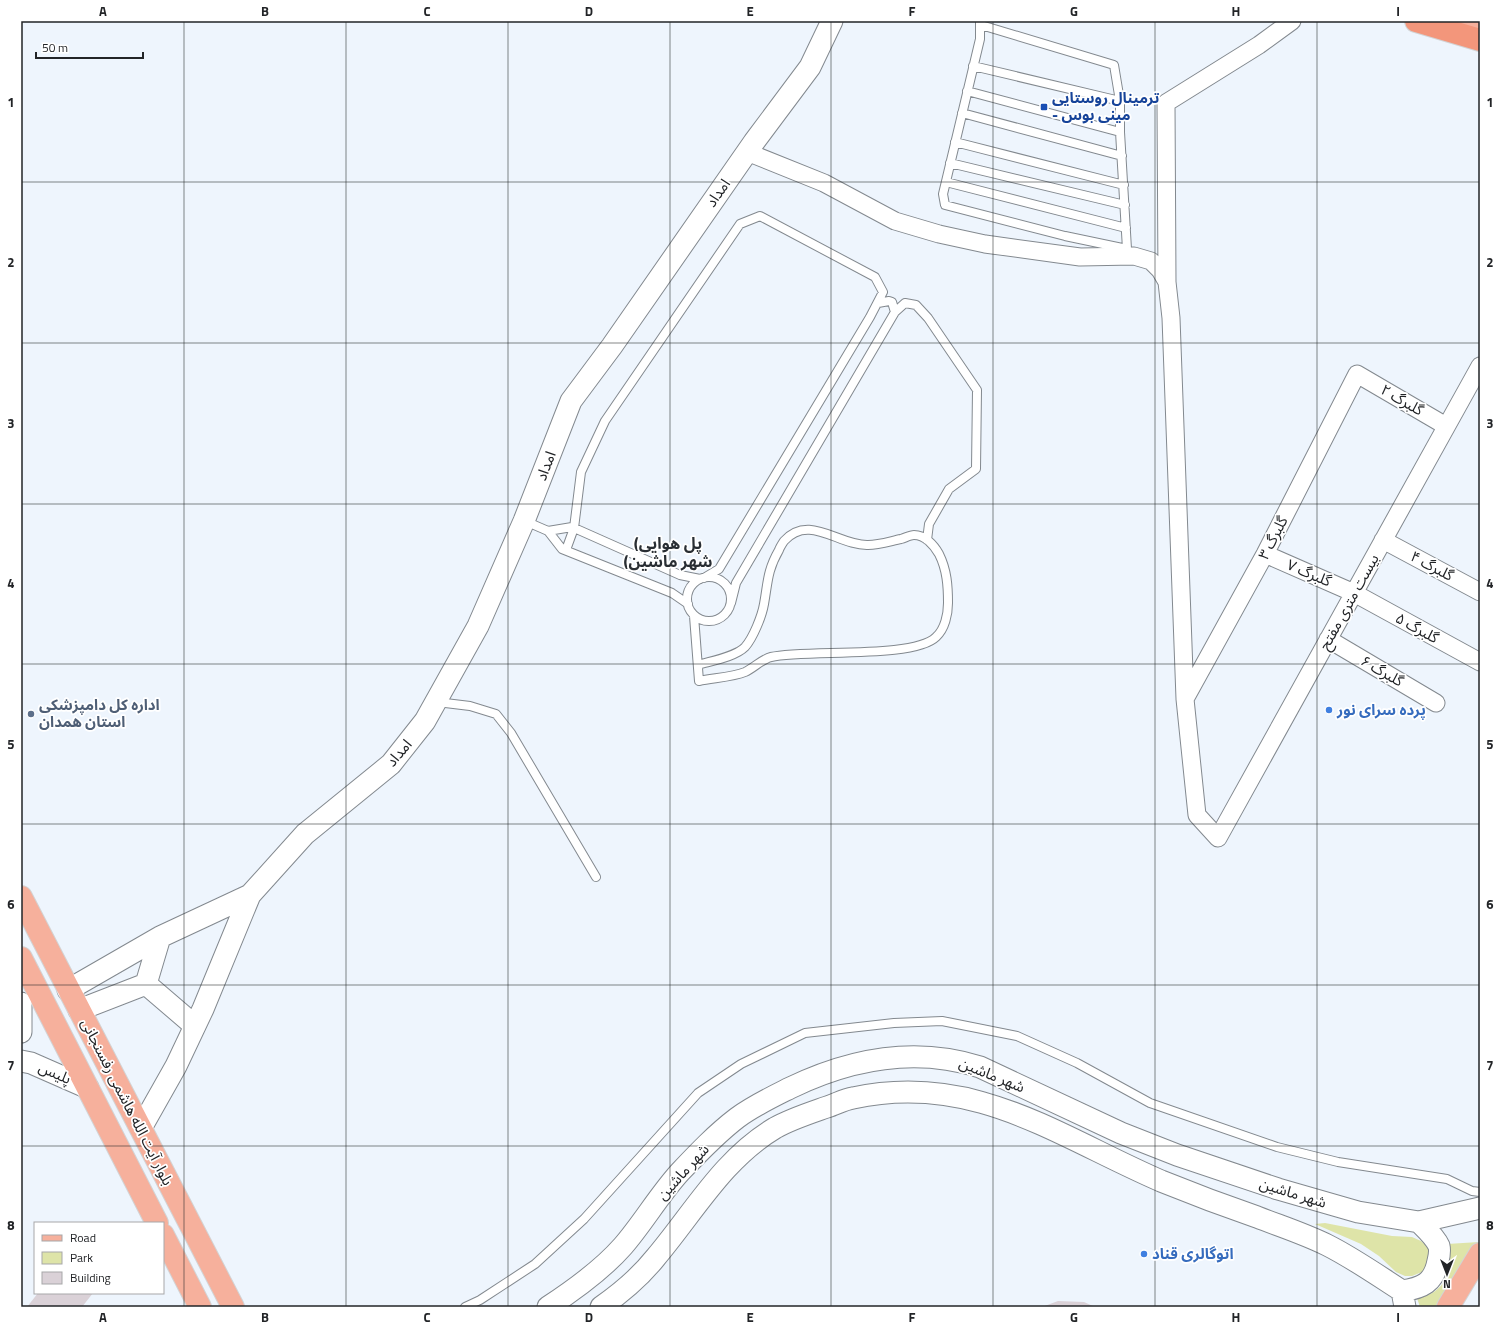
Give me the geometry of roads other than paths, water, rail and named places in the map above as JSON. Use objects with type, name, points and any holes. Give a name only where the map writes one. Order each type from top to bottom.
[{"type":"highway","points":[[1416,21],[1480,40]]},
{"type":"main road","points":[[1467,21],[1480,25]]},
{"type":"main road","name":"بلوار آیت الله هاشمی رفسنجانی","points":[[21,897],[233,1307]]},
{"type":"main road","name":"بلوار آیت الله هاشمی رفسنجانی","points":[[21,958],[156,1222]]},
{"type":"main road","points":[[44,1003],[68,990]]},
{"type":"main road","points":[[55,1023],[79,1010]]},
{"type":"main road","points":[[164,1237],[200,1307]]},
{"type":"main road","points":[[1448,1307],[1480,1254]]},
{"type":"street","name":"امداد","points":[[250,896],[304,834],[391,764],[425,721],[478,626],[524,520],[571,401],[612,346],[747,152],[810,67],[832,21]]},
{"type":"street","points":[[1185,699],[1171,318],[1167,282],[1166,103],[1259,45],[1292,21]]},
{"type":"street","points":[[747,152],[824,183],[895,221],[939,234],[985,244],[1080,257],[1134,256],[1151,261],[1160,270],[1167,282]]},
{"type":"street","name":"گلبرگ ۳","points":[[1185,699],[1265,554],[1357,374]]},
{"type":"street","name":"گلبرگ ۲","points":[[1357,374],[1446,426]]},
{"type":"street","name":"بیست متری مفتح","points":[[1185,699],[1197,815],[1218,838],[1446,426],[1478,374]]},
{"type":"street","name":"گلبرگ ۴","points":[[1384,540],[1480,592]]},
{"type":"street","name":"گلبرگ ۷","points":[[1265,554],[1354,593]]},
{"type":"street","name":"گلبرگ ۵","points":[[1354,593],[1480,662]]},
{"type":"street","name":"گلبرگ ۶","points":[[1328,640],[1436,703]]},
{"type":"street","points":[[68,990],[160,937],[250,896]]},
{"type":"street","points":[[141,1128],[176,1066],[195,1026],[250,896]]},
{"type":"street","points":[[146,984],[160,937]]},
{"type":"street","points":[[146,984],[195,1026]]},
{"type":"street","points":[[79,1010],[146,984]]},
{"type":"street","points":[[21,1003],[21,1032]]},
{"type":"street","name":"شهر ماشین","points":[[548,1307],[596,1271],[622,1246],[679,1174],[711,1141],[738,1118],[772,1097],[803,1082],[839,1068],[873,1060],[906,1056],[960,1061],[980,1067],[1121,1133],[1177,1155],[1278,1189],[1358,1212],[1419,1222],[1480,1208]]},
{"type":"street","name":"پلیس","points":[[21,1061],[31,1063],[88,1088]]},
{"type":"street","name":"شهر ماشین","points":[[601,1307],[655,1259],[715,1181],[745,1149],[776,1127],[810,1112],[852,1098],[892,1092],[927,1092],[960,1096],[985,1102],[1018,1113],[1160,1180],[1326,1244],[1357,1262],[1403,1299]]},
{"type":"street","points":[[1403,1299],[1430,1281],[1436,1270],[1439,1256],[1439,1246],[1429,1232],[1419,1222]]},
{"type":"lane","points":[[980,23],[1114,64],[1120,101],[1120,132],[1128,249],[1064,236],[945,205],[943,194],[980,38],[980,23]]},
{"type":"lane","points":[[973,66],[1120,101]]},
{"type":"lane","points":[[967,91],[1120,132]]},
{"type":"lane","points":[[962,113],[1122,156]]},
{"type":"lane","points":[[955,142],[1124,185]]},
{"type":"lane","points":[[950,163],[1125,205]]},
{"type":"lane","points":[[946,182],[1126,228]]},
{"type":"lane","points":[[566,550],[574,528],[581,472],[605,420],[740,224],[760,216],[875,277],[883,292],[878,303],[719,570],[694,583],[690,590],[687,597],[688,604],[694,616],[699,681],[745,672],[770,657],[892,650],[921,646],[936,638],[945,624],[948,610],[946,571],[939,554],[931,542],[914,535],[869,545],[852,544],[834,536],[810,529],[796,532],[784,542],[772,561],[767,580],[764,606],[755,630],[744,648],[722,659],[698,664]]},
{"type":"lane","points":[[878,303],[889,301],[892,302],[895,312]]},
{"type":"lane","points":[[694,616],[707,621],[713,621],[725,614],[731,603],[736,583],[895,312],[905,303],[916,305],[928,318],[977,390],[976,470],[949,489],[929,524],[927,540]]},
{"type":"lane","points":[[524,520],[548,531],[562,549],[672,593],[688,604]]},
{"type":"lane","points":[[548,531],[572,527],[680,575],[702,579],[718,579],[724,583],[728,589],[731,603]]},
{"type":"lane","points":[[436,702],[470,706],[496,714],[511,733],[596,877]]},
{"type":"lane","points":[[465,1307],[480,1300],[535,1264],[584,1219],[698,1093],[741,1064],[805,1033],[894,1023],[942,1021],[1017,1036],[1077,1063],[1150,1103],[1277,1148],[1338,1162],[1447,1179],[1480,1192]]},
{"type":"place","name":"ترمینال روستایی - مینی بوس","points":[[1044,107]]},
{"type":"place","name":"پرده سرای نور","points":[[1329,710]]},
{"type":"place","name":"اداره کل دامپزشکی استان همدان","points":[[31,714]]},
{"type":"place","name":"اتوگالری قناد","points":[[1144,1254]]},
{"type":"district","name":"(پل هوایی (شهر ماشین","points":[[668,552]]}]
